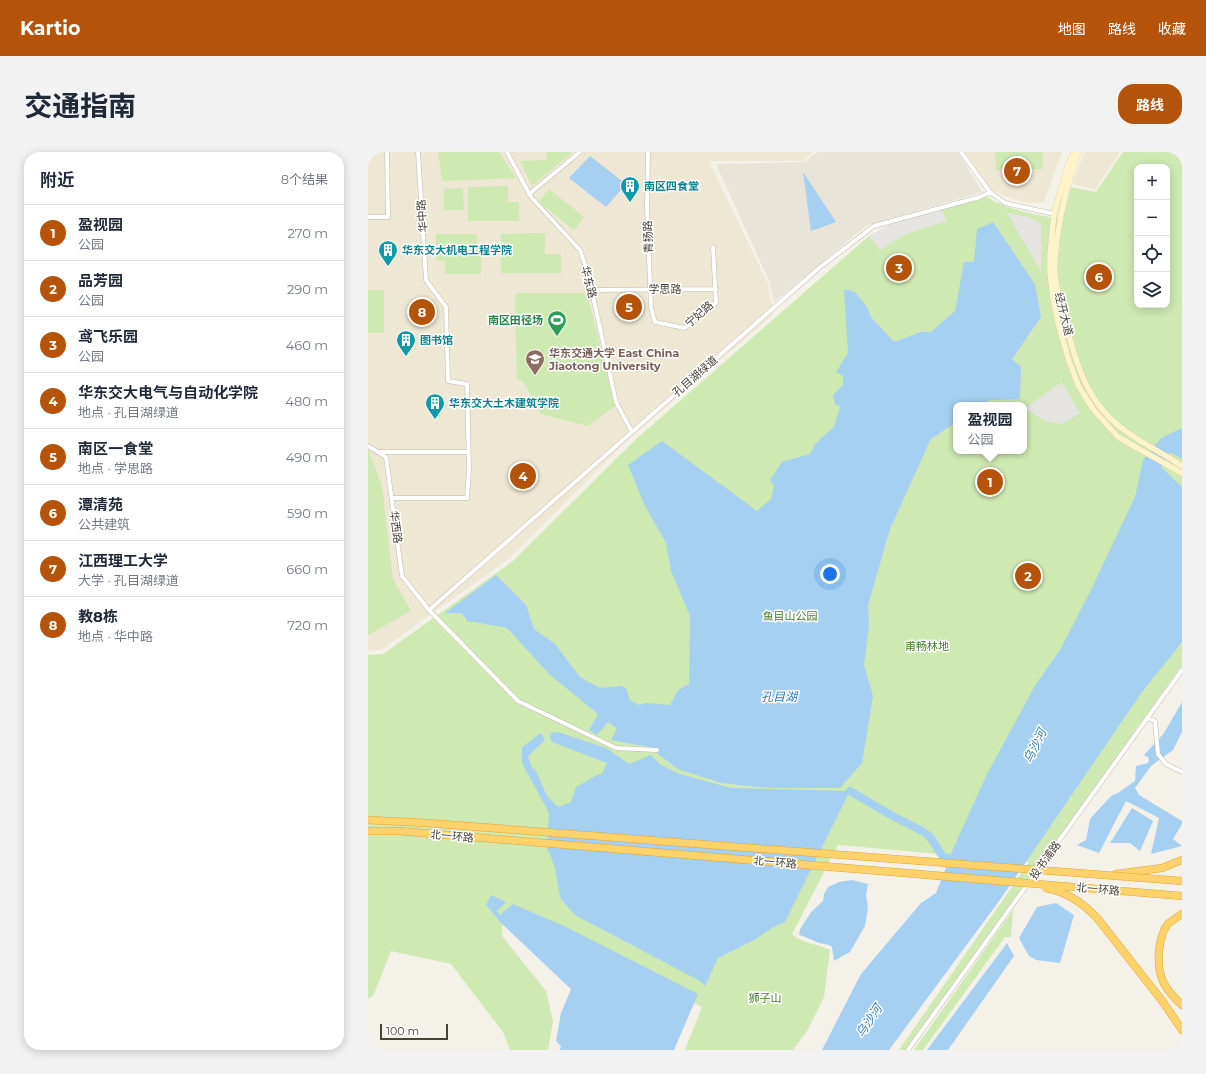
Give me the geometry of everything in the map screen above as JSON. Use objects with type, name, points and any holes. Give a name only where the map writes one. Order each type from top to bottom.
[{"type":"highway","name":"北一环路","points":[[368,820],[427,823],[1182,881]]},
{"type":"highway","name":"北一环路","points":[[368,831],[399,831],[1182,896]]},
{"type":"highway","points":[[1107,875],[1148,871],[1162,868],[1182,860]]},
{"type":"highway","points":[[960,877],[985,883],[1047,888],[1060,892],[1078,901],[1088,908],[1098,919],[1163,1002],[1182,1030]]},
{"type":"highway","points":[[1182,914],[1168,925],[1160,941],[1158,963],[1161,980],[1170,994],[1182,1005]]},
{"type":"main road","name":"经开大道","points":[[1074,152],[1068,166],[1054,214],[1050,255],[1050,274],[1058,323],[1070,364],[1079,387],[1093,409],[1118,437],[1182,473]]},
{"type":"main road","name":"经开大道","points":[[1080,152],[1072,170],[1060,216],[1055,258],[1055,274],[1060,302],[1075,360],[1088,389],[1101,408],[1126,432],[1182,466]]},
{"type":"street","points":[[368,217],[388,217],[387,152]]},
{"type":"street","name":"华中路","points":[[392,498],[467,498],[469,469],[467,384],[448,381],[446,306],[426,280],[418,152]]},
{"type":"street","name":"华东路","points":[[508,152],[531,197],[580,250],[588,273],[616,402],[632,432]]},
{"type":"street","points":[[529,194],[580,152]]},
{"type":"street","name":"青扬路","points":[[648,152],[647,207],[650,308],[655,322]]},
{"type":"street","points":[[961,152],[990,192],[1005,203],[1054,214]]},
{"type":"street","name":"孔目湖绿道","points":[[429,610],[819,268],[874,226],[980,197],[990,192]]},
{"type":"street","name":"宁妃路","points":[[655,322],[685,328],[716,303],[713,247]]},
{"type":"street","name":"学思路","points":[[591,290],[716,289]]},
{"type":"street","name":"华西路","points":[[368,446],[386,457],[402,576],[429,610],[518,701],[616,748],[657,750]]},
{"type":"street","points":[[377,452],[468,452]]},
{"type":"street","name":"投书浦路","points":[[908,1050],[1182,670]]},
{"type":"street","points":[[1147,718],[1155,721],[1158,754],[1166,764],[1182,772]]},
{"type":"shaded area","name":"华东交通大学 East China Jiaotong University","points":[[368,152],[813,152],[803,161],[709,161],[768,284],[774,314],[630,438],[510,558],[381,650],[368,651]]},
{"type":"shaded area","points":[[817,152],[958,152],[982,192],[866,226],[774,302],[769,281],[716,164],[805,162]]},
{"type":"shaded area","points":[[965,152],[1062,152],[1044,202],[1028,203],[991,190]]},
{"type":"shaded area","points":[[1085,152],[1120,152],[1095,190],[1072,184]]},
{"type":"shaded area","points":[[942,210],[947,221],[906,234],[880,250],[869,236],[891,224]]},
{"type":"shaded area","points":[[1007,213],[1029,217],[1041,224],[1041,271]]},
{"type":"shaded area","points":[[1062,382],[1080,413],[1062,424],[1045,421],[1027,409],[1027,407]]},
{"type":"green space","points":[[438,152],[499,152],[516,178],[442,181]]},
{"type":"green space","points":[[546,152],[573,152],[532,186],[520,161],[547,160]]},
{"type":"green space","points":[[995,152],[1042,152],[1043,169],[996,170]]},
{"type":"green space","name":"鱼目山公园","points":[[1123,152],[1182,152],[1182,665],[908,1050],[899,1050],[1029,862],[838,845],[792,934],[800,939],[830,950],[824,997],[807,1031],[793,1050],[685,1050],[702,1007],[517,920],[513,906],[509,907],[502,921],[502,936],[546,991],[553,1021],[548,1050],[510,1050],[503,1032],[451,964],[391,951],[373,996],[368,999],[368,655],[383,654],[513,561],[635,440],[869,236],[891,224],[987,197],[1004,206],[1014,209],[1063,219],[1071,187],[1096,192]]},
{"type":"green space","points":[[508,186],[508,202],[519,202],[519,221],[468,221],[468,187]]},
{"type":"green space","points":[[463,188],[464,210],[444,210],[444,189]]},
{"type":"green space","points":[[549,189],[584,217],[574,230],[538,202]]},
{"type":"green space","points":[[545,233],[545,254],[561,254],[561,273],[501,273],[501,234]]},
{"type":"green space","points":[[436,234],[477,234],[478,256],[481,256],[481,274],[445,274],[445,261],[436,261]]},
{"type":"green space","points":[[368,290],[384,290],[384,333],[368,333]]},
{"type":"green space","name":"南区田径场","points":[[515,293],[587,293],[615,406],[588,426],[541,414],[523,381],[517,380]]},
{"type":"green space","points":[[368,448],[382,486],[393,579],[411,611],[368,635]]},
{"type":"green space","points":[[1013,910],[1011,937],[1005,937],[923,1050],[914,1050]]},
{"type":"water","points":[[590,156],[626,184],[606,207],[569,178]]},
{"type":"water","points":[[803,172],[836,222],[811,231]]},
{"type":"water","name":"孔目湖","points":[[993,222],[1035,284],[1041,317],[1012,359],[1021,367],[1020,399],[989,400],[986,402],[953,402],[953,424],[930,440],[890,529],[868,605],[869,625],[864,665],[873,696],[862,763],[840,788],[768,788],[721,783],[678,769],[649,747],[611,740],[617,728],[608,722],[597,735],[589,730],[598,714],[549,674],[507,628],[468,622],[462,613],[445,613],[496,575],[526,605],[534,629],[555,644],[580,677],[600,688],[622,686],[626,688],[630,700],[639,705],[646,703],[670,705],[678,690],[689,684],[690,616],[671,571],[666,543],[645,506],[628,465],[662,441],[757,511],[771,499],[774,486],[770,480],[782,462],[810,454],[816,443],[834,427],[840,406],[835,405],[833,395],[843,385],[843,376],[836,372],[848,353],[844,289],[855,292],[867,307],[871,317],[894,342],[921,332],[931,332],[955,311],[964,262],[974,262],[977,229]]},
{"type":"water","name":"乌沙河","points":[[1182,428],[1182,459],[1170,452],[1161,467],[1182,487],[1182,642],[1142,692],[1002,897],[889,1050],[822,1050],[861,974],[921,903],[936,893],[953,849],[987,774],[1036,684],[1060,650],[1090,592],[1135,497],[1143,460],[1161,438]]},
{"type":"water","points":[[1182,702],[1182,732],[1173,750],[1151,766],[1135,788],[1139,795],[1182,821],[1182,824],[1173,839],[1182,846],[1151,854],[1159,818],[1126,801],[1099,853],[1077,845],[1086,840],[1090,819],[1111,796],[1135,781],[1136,766],[1148,763],[1149,758],[1144,755],[1164,733]]},
{"type":"water","points":[[558,732],[606,748],[629,764],[651,755],[661,765],[680,774],[731,788],[850,791],[785,922],[772,928],[756,939],[718,958],[705,986],[700,981],[575,915],[561,899],[555,867],[547,848],[549,813],[522,763],[522,747],[541,733],[545,740],[528,756],[532,768],[535,769],[547,796],[558,807],[571,802],[576,787],[597,775],[602,774],[607,763],[552,742],[550,738],[551,733]]},
{"type":"water","points":[[1132,808],[1153,821],[1140,851],[1130,843],[1110,843]]},
{"type":"water","points":[[852,880],[868,884],[866,895],[868,907],[865,926],[850,952],[834,961],[832,947],[799,935],[800,929],[812,911],[823,901],[824,894],[828,887],[839,882]]},
{"type":"water","points":[[491,895],[506,902],[497,911],[500,915],[513,904],[564,926],[698,994],[674,1050],[560,1050],[561,1046],[556,1041],[561,1013],[571,989],[503,925],[486,905]]},
{"type":"water","points":[[1056,903],[1074,915],[1060,963],[1036,960],[1029,956],[1019,938],[1037,907]]},
{"type":"water","points":[[1007,943],[1014,956],[948,1050],[927,1050]]},
{"type":"waterway","points":[[850,791],[889,814],[924,832],[930,837],[943,857],[957,860]]},
{"type":"place","name":"江西理工大学","points":[[1017,171]]},
{"type":"place","name":"南区四食堂","points":[[630,203]]},
{"type":"place","name":"华东交大机电工程学院","points":[[388,267]]},
{"type":"place","name":"鸢飞乐园","points":[[899,268]]},
{"type":"place","name":"潭清苑","points":[[1099,277]]},
{"type":"place","name":"南区一食堂","points":[[629,307]]},
{"type":"place","name":"教8栋","points":[[422,312]]},
{"type":"place","name":"南区田径场","points":[[557,337]]},
{"type":"place","name":"图书馆","points":[[406,357]]},
{"type":"place","name":"华东交通大学 East China Jiaotong University","points":[[535,376]]},
{"type":"place","name":"华东交大土木建筑学院","points":[[435,420]]},
{"type":"place","name":"华东交大电气与自动化学院","points":[[523,476]]},
{"type":"place","name":"盈视园","points":[[990,482]]},
{"type":"place","name":"品芳园","points":[[1028,576]]},
{"type":"park label","name":"甫畅林地","points":[[927,646]]},
{"type":"park label","name":"狮子山","points":[[765,998]]}]
